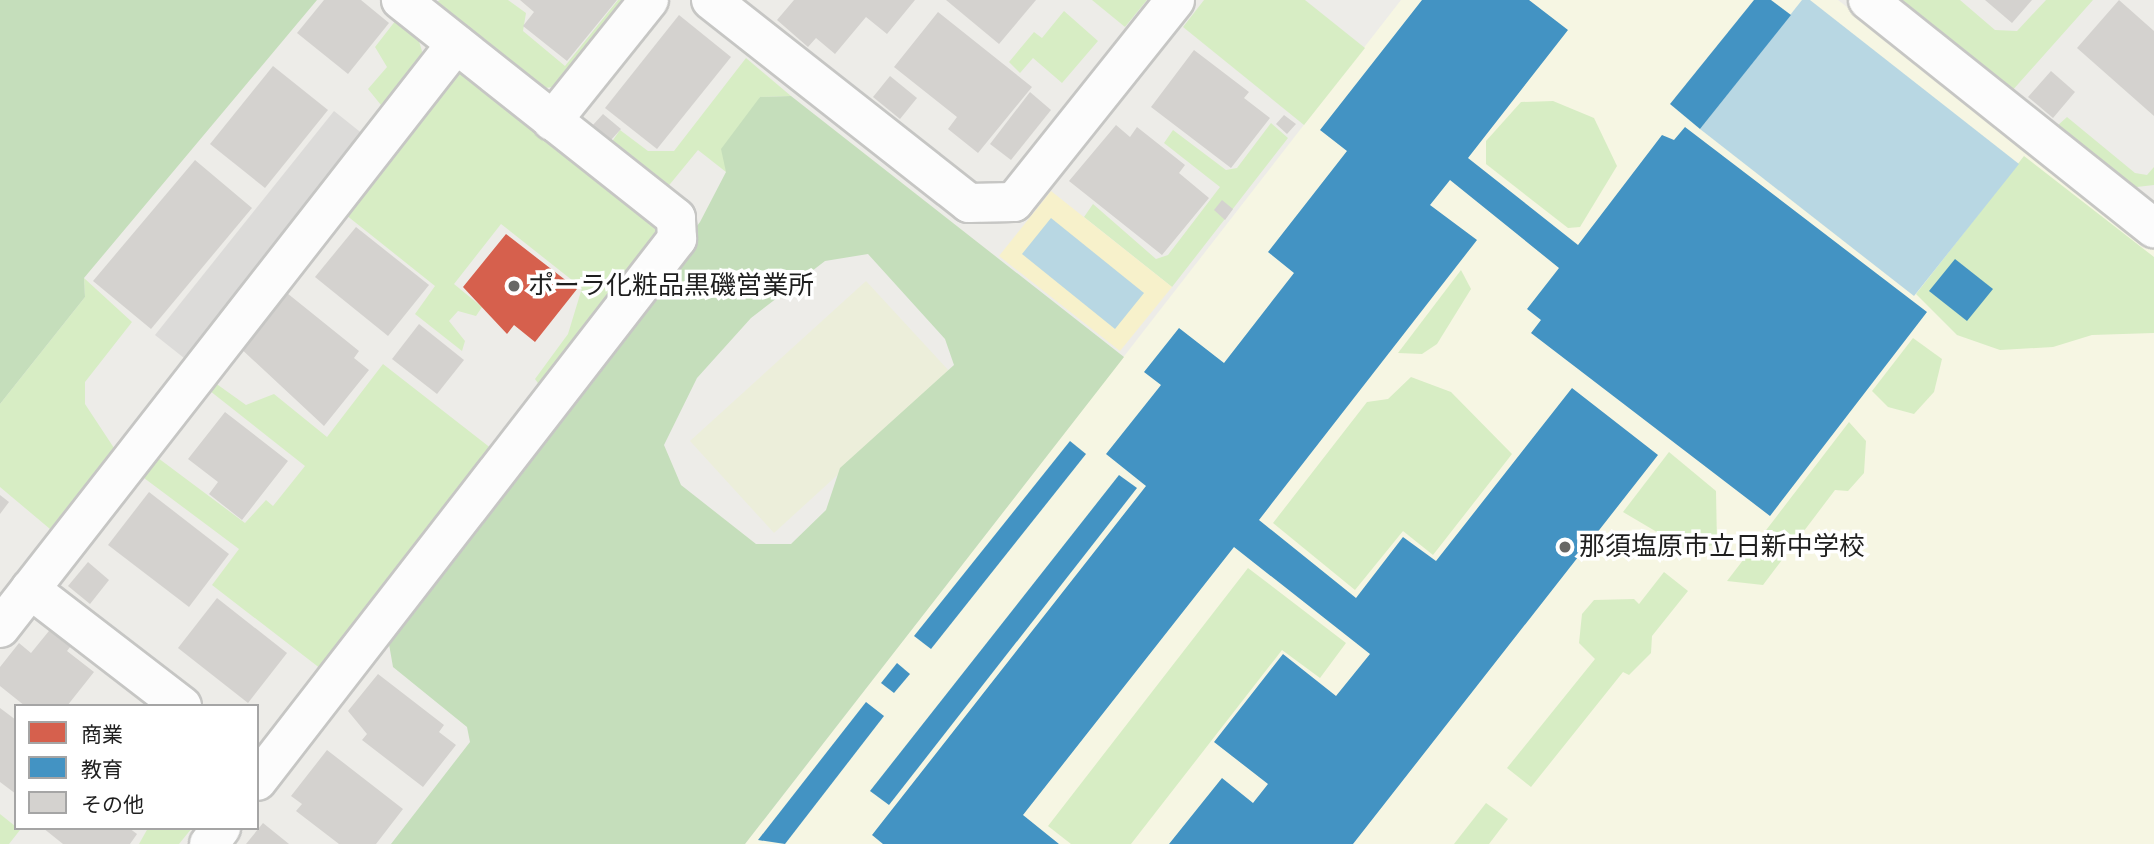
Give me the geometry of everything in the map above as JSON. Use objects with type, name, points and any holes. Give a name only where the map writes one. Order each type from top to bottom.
[{"type":"street","points":[[260,772],[677,239],[676,218],[401,0]]},
{"type":"street","points":[[552,121],[649,0]]},
{"type":"street","points":[[718,2],[969,203],[1014,202],[1175,0]]},
{"type":"street","points":[[1868,0],[2154,228]]},
{"type":"street","points":[[0,628],[456,44]]},
{"type":"street","points":[[30,589],[179,704]]},
{"type":"shaded area","name":"那須塩原市立日新中学校","points":[[1401,0],[1838,0],[2154,250],[2154,844],[745,844]]},
{"type":"shaded area","points":[[334,111],[364,135],[184,358],[155,335]]},
{"type":"shaded area","points":[[866,281],[950,372],[774,533],[690,441]]},
{"type":"green space","points":[[0,0],[317,0],[84,278],[85,297],[0,404]]},
{"type":"green space","points":[[440,0],[508,0],[526,13],[523,31],[565,66],[618,0],[628,0],[560,86],[538,89],[432,4]]},
{"type":"green space","points":[[1092,0],[1147,0],[1125,27]]},
{"type":"green space","points":[[1204,0],[1305,0],[1365,48],[1304,125],[1183,27]]},
{"type":"green space","points":[[1899,0],[1960,0],[1995,30],[2017,31],[2046,0],[2093,0],[2011,92]]},
{"type":"green space","points":[[1064,11],[1098,41],[1062,83],[1033,58],[1020,73],[1009,62],[1034,32],[1042,38]]},
{"type":"green space","points":[[396,20],[418,38],[425,61],[385,110],[368,89],[387,67],[375,47]]},
{"type":"green space","points":[[746,58],[791,96],[760,97],[726,172],[698,150],[666,189],[611,143],[620,130],[648,151],[674,151]]},
{"type":"green space","points":[[470,68],[660,218],[658,234],[540,386],[535,379],[568,334],[582,288],[501,224],[454,284],[482,307],[476,316],[458,311],[449,321],[465,341],[462,351],[415,314],[435,286],[336,207],[446,69]]},
{"type":"green space","points":[[791,96],[1124,357],[745,844],[391,844],[470,742],[467,727],[393,667],[386,627],[700,222],[726,172],[721,149],[760,97]],"holes":[[[868,254],[945,339],[954,365],[840,468],[826,510],[791,544],[756,544],[681,485],[664,445],[697,378],[751,318],[825,261]]]},
{"type":"green space","points":[[1553,101],[1594,118],[1617,166],[1580,227],[1568,228],[1486,164],[1486,141],[1521,102]]},
{"type":"green space","points":[[2067,117],[2135,173],[2147,175],[2154,167],[2154,185],[2128,188],[2056,127]]},
{"type":"green space","points":[[1271,123],[1288,138],[1172,287],[1084,217],[1093,204],[1156,259],[1168,255],[1220,187],[1164,143],[1173,130],[1226,170],[1237,168]]},
{"type":"green space","points":[[2024,156],[2154,257],[2154,333],[2092,335],[2053,347],[2000,350],[1957,335],[1916,294]]},
{"type":"green space","points":[[1461,270],[1471,289],[1437,344],[1422,354],[1398,353]]},
{"type":"green space","points":[[84,278],[132,322],[85,382],[85,404],[114,448],[50,529],[0,487],[0,404],[85,297]]},
{"type":"green space","points":[[1913,338],[1942,359],[1934,392],[1914,414],[1888,407],[1872,391]]},
{"type":"green space","points":[[383,364],[492,449],[321,669],[212,585],[239,549],[140,475],[154,455],[245,523],[266,500],[273,506],[305,466],[205,387],[211,380],[246,405],[274,394],[327,437]]},
{"type":"green space","points":[[1411,377],[1451,392],[1512,454],[1433,555],[1403,531],[1355,590],[1273,523],[1367,402],[1388,399]]},
{"type":"green space","points":[[1849,422],[1866,441],[1864,473],[1848,491],[1835,490],[1763,585],[1727,581]]},
{"type":"green space","points":[[1669,452],[1716,491],[1717,544],[1689,551],[1623,512]]},
{"type":"green space","points":[[1248,568],[1346,643],[1320,678],[1282,650],[1131,844],[1071,844],[1048,826]]},
{"type":"green space","points":[[1664,572],[1688,591],[1652,636],[1651,653],[1629,675],[1623,672],[1531,787],[1507,768],[1595,659],[1579,643],[1582,614],[1594,600],[1634,599],[1639,604]]},
{"type":"green space","points":[[1486,803],[1508,819],[1489,844],[1454,844]]},
{"type":"green space","points":[[0,814],[14,825],[14,830],[20,830],[9,844],[0,844]]},
{"type":"green space","points":[[147,830],[190,830],[179,844],[139,844]]},
{"type":"sand","points":[[1051,191],[1172,287],[1120,351],[999,256]]},
{"type":"water","points":[[1802,0],[1810,0],[2019,164],[1914,296],[1700,129]]},
{"type":"water","points":[[1051,218],[1144,293],[1115,329],[1022,254]]},
{"type":"building: 商業","points":[[506,234],[577,289],[535,342],[514,325],[507,334],[463,287]]},
{"type":"building: 教育","points":[[1422,0],[1529,0],[1568,30],[1468,158],[1578,245],[1662,135],[1674,140],[1685,127],[1927,312],[1770,516],[1531,333],[1541,320],[1527,309],[1559,268],[1450,180],[1430,205],[1477,240],[1259,520],[1356,598],[1403,537],[1436,561],[1572,388],[1658,455],[1353,844],[1169,844],[1222,778],[1253,803],[1268,784],[1214,742],[1283,654],[1336,696],[1370,654],[1234,547],[1023,815],[1059,844],[883,844],[872,835],[1146,486],[1106,454],[1161,385],[1144,372],[1179,328],[1224,363],[1294,273],[1268,252],[1347,151],[1320,130]]},
{"type":"building: 教育","points":[[1754,0],[1771,0],[1791,15],[1700,129],[1670,104]]},
{"type":"building: 教育","points":[[1955,259],[1993,289],[1967,321],[1929,291]]},
{"type":"building: 教育","points":[[1070,441],[1086,454],[931,649],[914,636]]},
{"type":"building: 教育","points":[[1119,475],[1137,488],[889,805],[870,791]]},
{"type":"building: 教育","points":[[897,663],[910,674],[894,693],[881,683]]},
{"type":"building: 教育","points":[[866,702],[884,716],[785,844],[758,840]]},
{"type":"building: その他","points":[[324,0],[361,0],[389,23],[348,74],[297,33]]},
{"type":"building: その他","points":[[520,0],[617,0],[567,61],[523,26],[534,12]]},
{"type":"building: その他","points":[[794,0],[915,0],[887,34],[866,17],[835,54],[816,38],[808,47],[777,20]]},
{"type":"building: その他","points":[[946,0],[1036,0],[999,44]]},
{"type":"building: その他","points":[[1985,0],[2032,0],[2012,23]]},
{"type":"building: その他","points":[[2119,0],[2154,31],[2154,116],[2077,48]]},
{"type":"building: その他","points":[[938,12],[1032,87],[978,153],[948,129],[957,117],[894,67]]},
{"type":"building: その他","points":[[679,15],[731,57],[657,149],[605,108]]},
{"type":"building: その他","points":[[1194,50],[1249,92],[1244,98],[1270,118],[1231,168],[1151,107]]},
{"type":"building: その他","points":[[273,66],[328,110],[265,188],[210,144]]},
{"type":"building: その他","points":[[2051,71],[2075,92],[2053,118],[2028,97]]},
{"type":"building: その他","points":[[890,76],[917,98],[900,119],[873,97]]},
{"type":"building: その他","points":[[1030,92],[1051,110],[1011,160],[990,144]]},
{"type":"building: その他","points":[[603,114],[621,129],[610,141],[592,126]]},
{"type":"building: その他","points":[[1284,115],[1296,124],[1287,134],[1276,124]]},
{"type":"building: その他","points":[[1116,125],[1130,137],[1137,127],[1185,165],[1179,173],[1209,198],[1162,255],[1069,181]]},
{"type":"building: その他","points":[[195,160],[252,208],[151,329],[93,281]]},
{"type":"building: その他","points":[[1222,200],[1233,209],[1225,220],[1214,210]]},
{"type":"building: その他","points":[[356,227],[429,285],[388,336],[315,277]]},
{"type":"building: その他","points":[[282,289],[359,351],[354,358],[369,370],[324,426],[237,345]]},
{"type":"building: その他","points":[[419,324],[464,360],[437,394],[392,359]]},
{"type":"building: その他","points":[[225,412],[288,461],[242,520],[209,494],[218,482],[188,459]]},
{"type":"building: その他","points":[[149,492],[229,554],[189,607],[108,545]]},
{"type":"building: その他","points":[[0,495],[9,502],[0,514]]},
{"type":"building: その他","points":[[88,562],[109,580],[90,604],[68,586]]},
{"type":"building: その他","points":[[217,598],[287,653],[248,703],[178,648]]},
{"type":"building: その他","points":[[53,626],[74,642],[67,651],[94,672],[69,704],[22,704],[0,686],[0,667],[19,643],[31,653]]},
{"type":"building: その他","points":[[378,674],[444,725],[439,732],[456,745],[423,787],[362,740],[367,734],[348,711]]},
{"type":"building: その他","points":[[0,708],[14,718],[14,792],[0,782]]},
{"type":"building: その他","points":[[327,750],[403,809],[376,844],[339,844],[296,811],[302,804],[291,796]]},
{"type":"building: その他","points":[[263,823],[289,844],[246,844]]},
{"type":"building: その他","points":[[46,830],[132,830],[137,834],[130,844],[63,844]]},
{"type":"place","name":"ポーラ化粧品黒磯営業所","points":[[514,286]]},
{"type":"place","name":"那須塩原市立日新中学校","points":[[1565,547]]}]
